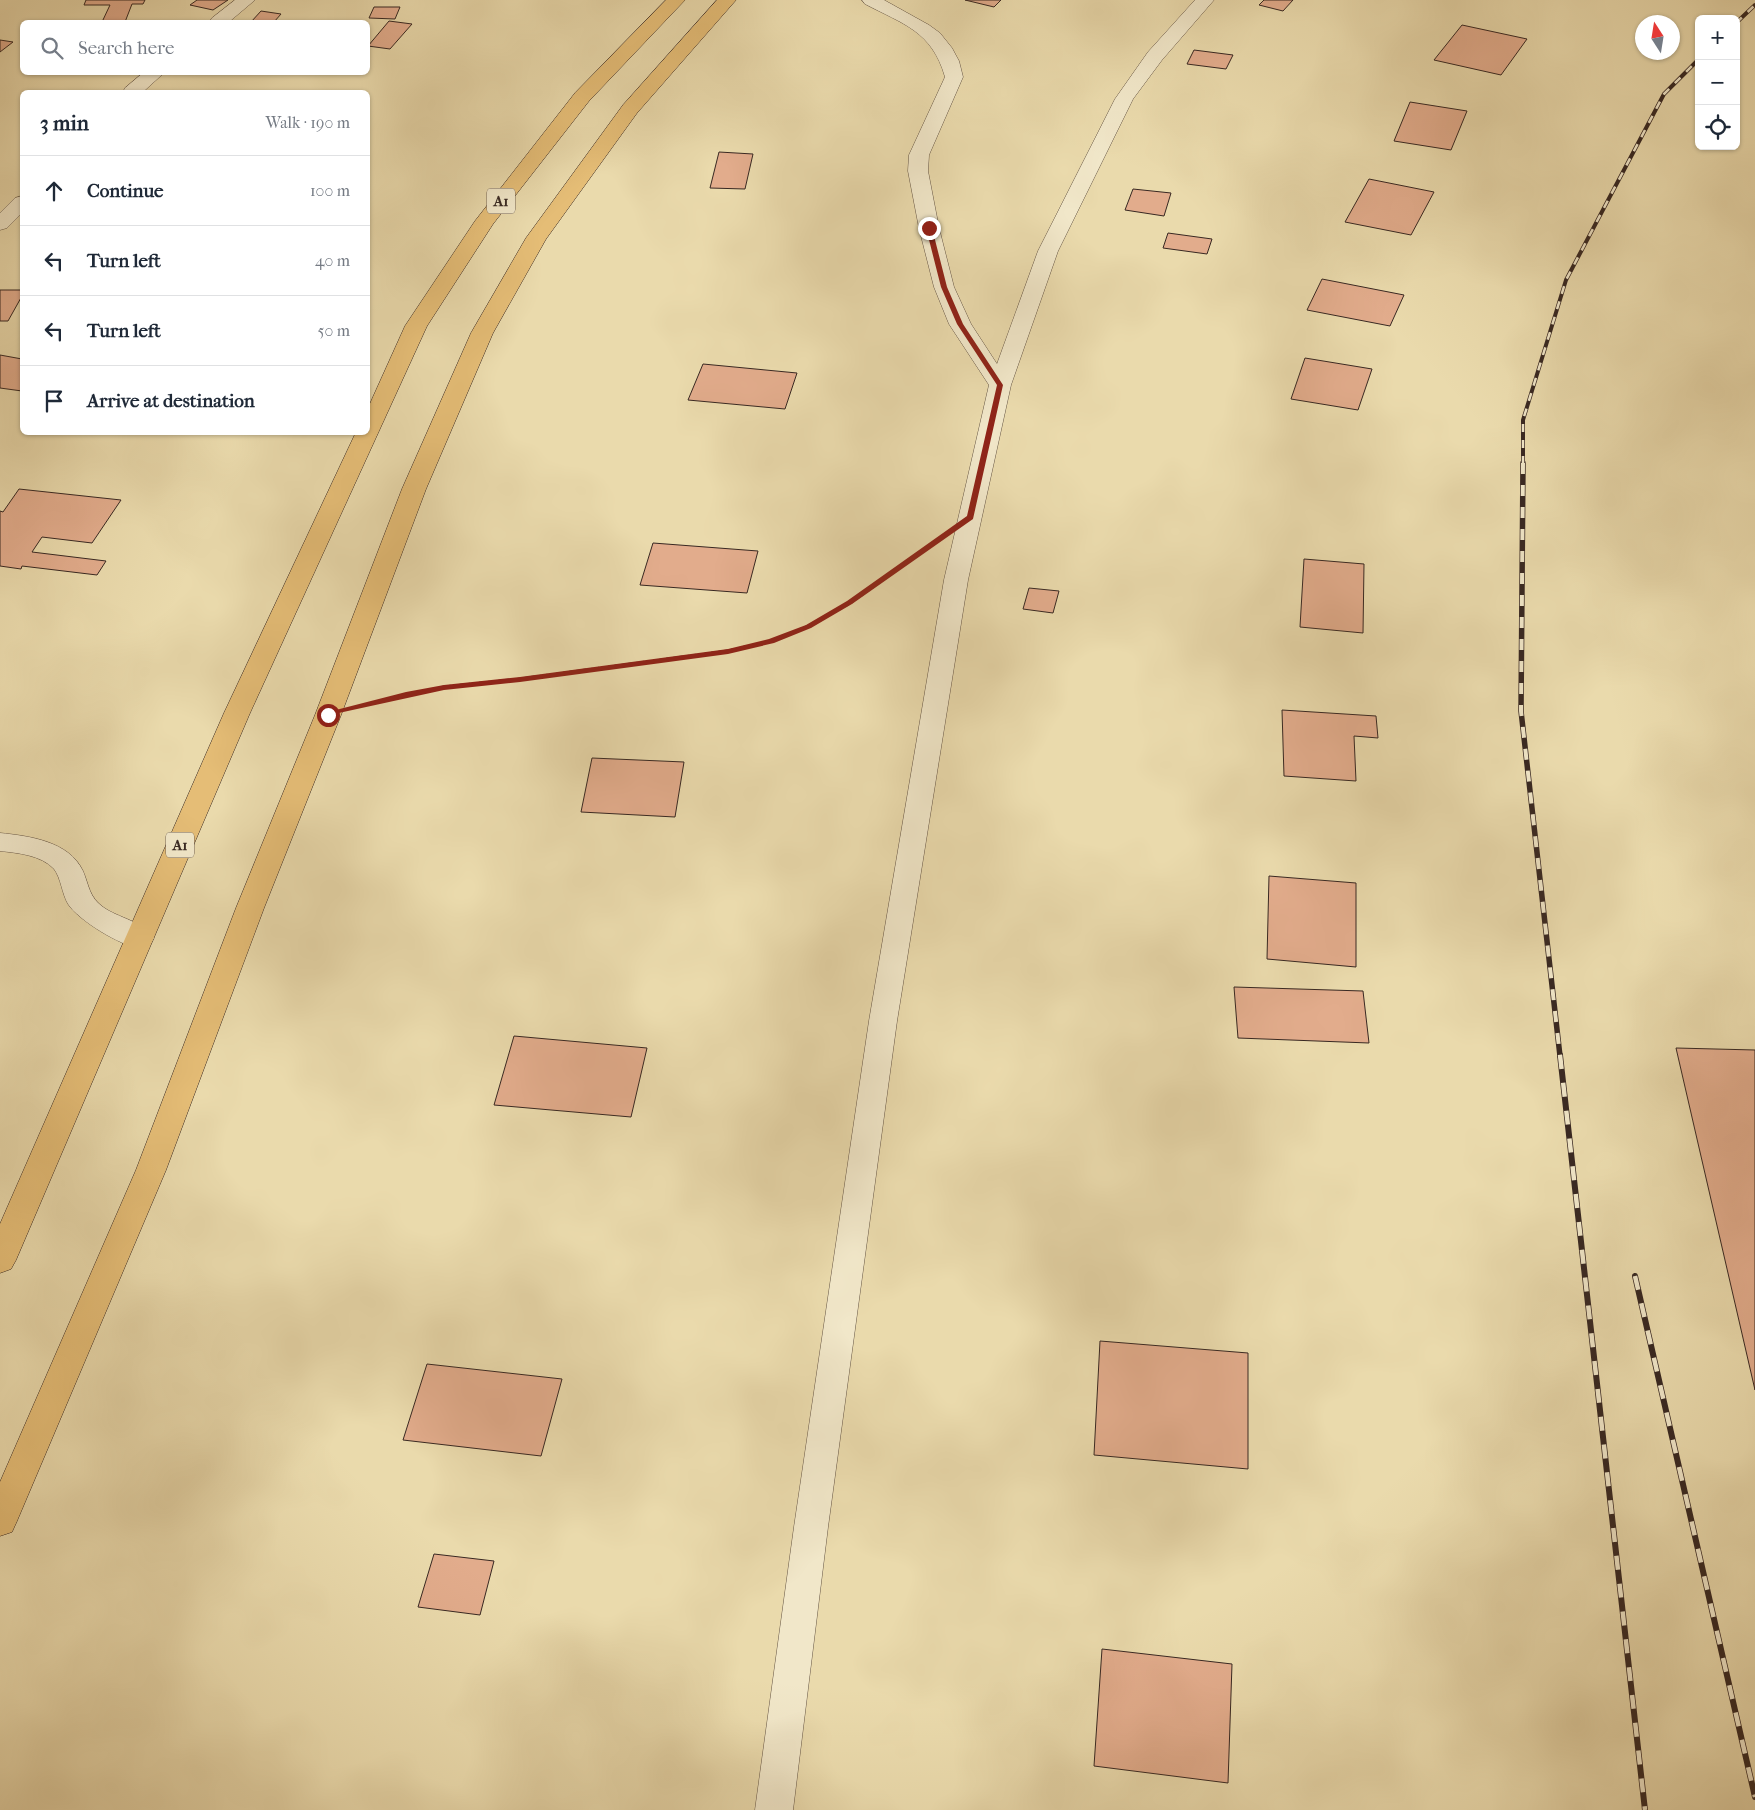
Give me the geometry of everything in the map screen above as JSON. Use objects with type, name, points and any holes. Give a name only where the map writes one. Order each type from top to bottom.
[{"type":"highway","name":"A1","points":[[370,426],[416,326],[485,221],[582,97],[676,0]]},
{"type":"highway","points":[[0,1521],[151,1170],[250,908],[328,715],[414,489],[482,333],[536,238],[630,110],[727,0]]},
{"type":"highway","name":"A1","points":[[0,1260],[237,713],[366,435]]},
{"type":"street","points":[[221,20],[246,0]]},
{"type":"street","points":[[871,0],[933,34],[946,52],[952,66],[954,77],[919,155],[918,170],[929,228],[944,287],[960,324],[1000,385]]},
{"type":"street","points":[[774,1810],[811,1527],[883,1021],[956,580],[1000,385],[1048,251],[1124,99],[1155,56],[1205,0]]},
{"type":"street","points":[[134,90],[152,75]]},
{"type":"street","points":[[0,224],[20,204]]},
{"type":"street","points":[[0,842],[17,844],[47,853],[66,865],[80,902],[96,915],[140,938]]},
{"type":"path","points":[[328,715],[406,694],[444,687],[728,652],[772,641],[809,626],[850,603],[970,517]]},
{"type":"building","points":[[86,0],[145,0],[143,4],[132,4],[126,20],[103,20],[110,5],[84,5]]},
{"type":"building","points":[[197,0],[228,0],[213,10],[190,5]]},
{"type":"building","points":[[965,0],[1001,0],[994,7]]},
{"type":"building","points":[[1264,0],[1293,0],[1283,11],[1259,5]]},
{"type":"building","points":[[374,7],[400,7],[395,19],[369,18]]},
{"type":"building","points":[[261,11],[281,14],[276,20],[253,20]]},
{"type":"building","points":[[389,21],[412,24],[390,49],[370,46],[370,44]]},
{"type":"building","points":[[1462,25],[1527,39],[1501,75],[1434,60]]},
{"type":"building","points":[[0,40],[13,42],[0,52]]},
{"type":"building","points":[[1194,50],[1233,55],[1226,69],[1187,64]]},
{"type":"building","points":[[1410,102],[1467,111],[1451,150],[1394,141]]},
{"type":"building","points":[[719,152],[753,154],[745,189],[710,188]]},
{"type":"building","points":[[1369,179],[1434,192],[1411,235],[1345,222]]},
{"type":"building","points":[[1133,189],[1171,193],[1164,216],[1125,210]]},
{"type":"building","points":[[1168,233],[1212,239],[1207,254],[1163,248]]},
{"type":"building","points":[[1322,279],[1404,295],[1390,326],[1307,310]]},
{"type":"building","points":[[0,290],[20,290],[20,300],[8,321],[0,321]]},
{"type":"building","points":[[0,355],[20,359],[20,391],[0,388]]},
{"type":"building","points":[[1305,358],[1372,369],[1358,410],[1291,399]]},
{"type":"building","points":[[703,364],[797,373],[785,409],[688,400]]},
{"type":"building","points":[[19,489],[121,500],[92,543],[42,537],[32,552],[106,561],[97,575],[22,566],[21,569],[0,566],[0,511],[3,512]]},
{"type":"building","points":[[653,543],[758,551],[747,593],[640,585]]},
{"type":"building","points":[[1304,559],[1364,564],[1363,633],[1300,627]]},
{"type":"building","points":[[1029,588],[1059,591],[1053,613],[1023,609]]},
{"type":"building","points":[[1282,710],[1376,716],[1378,738],[1354,736],[1356,781],[1284,776]]},
{"type":"building","points":[[592,758],[684,762],[675,817],[581,812]]},
{"type":"building","points":[[1269,876],[1356,883],[1356,967],[1267,959]]},
{"type":"building","points":[[1234,987],[1363,991],[1369,1043],[1238,1038]]},
{"type":"building","points":[[514,1036],[647,1048],[631,1117],[494,1105]]},
{"type":"building","points":[[1676,1048],[1755,1050],[1755,1390]]},
{"type":"building","points":[[1100,1341],[1248,1353],[1248,1469],[1094,1455]]},
{"type":"building","points":[[427,1364],[562,1379],[541,1456],[403,1440]]},
{"type":"building","points":[[434,1554],[494,1561],[480,1615],[418,1607]]},
{"type":"building","points":[[1102,1649],[1232,1664],[1228,1783],[1094,1766]]},
{"type":"railway","points":[[1740,19],[1755,5]]},
{"type":"railway","points":[[1523,463],[1523,420],[1566,280],[1664,94],[1698,60]]},
{"type":"railway","points":[[1523,463],[1521,711],[1560,1056]]},
{"type":"railway","points":[[1560,1055],[1645,1810]]},
{"type":"railway","points":[[1635,1276],[1755,1797]]},
{"type":"route","points":[[328,715],[406,694],[444,687],[728,652],[772,641],[809,626],[850,603],[970,517],[1000,385],[960,324],[944,287],[929,228]]}]
